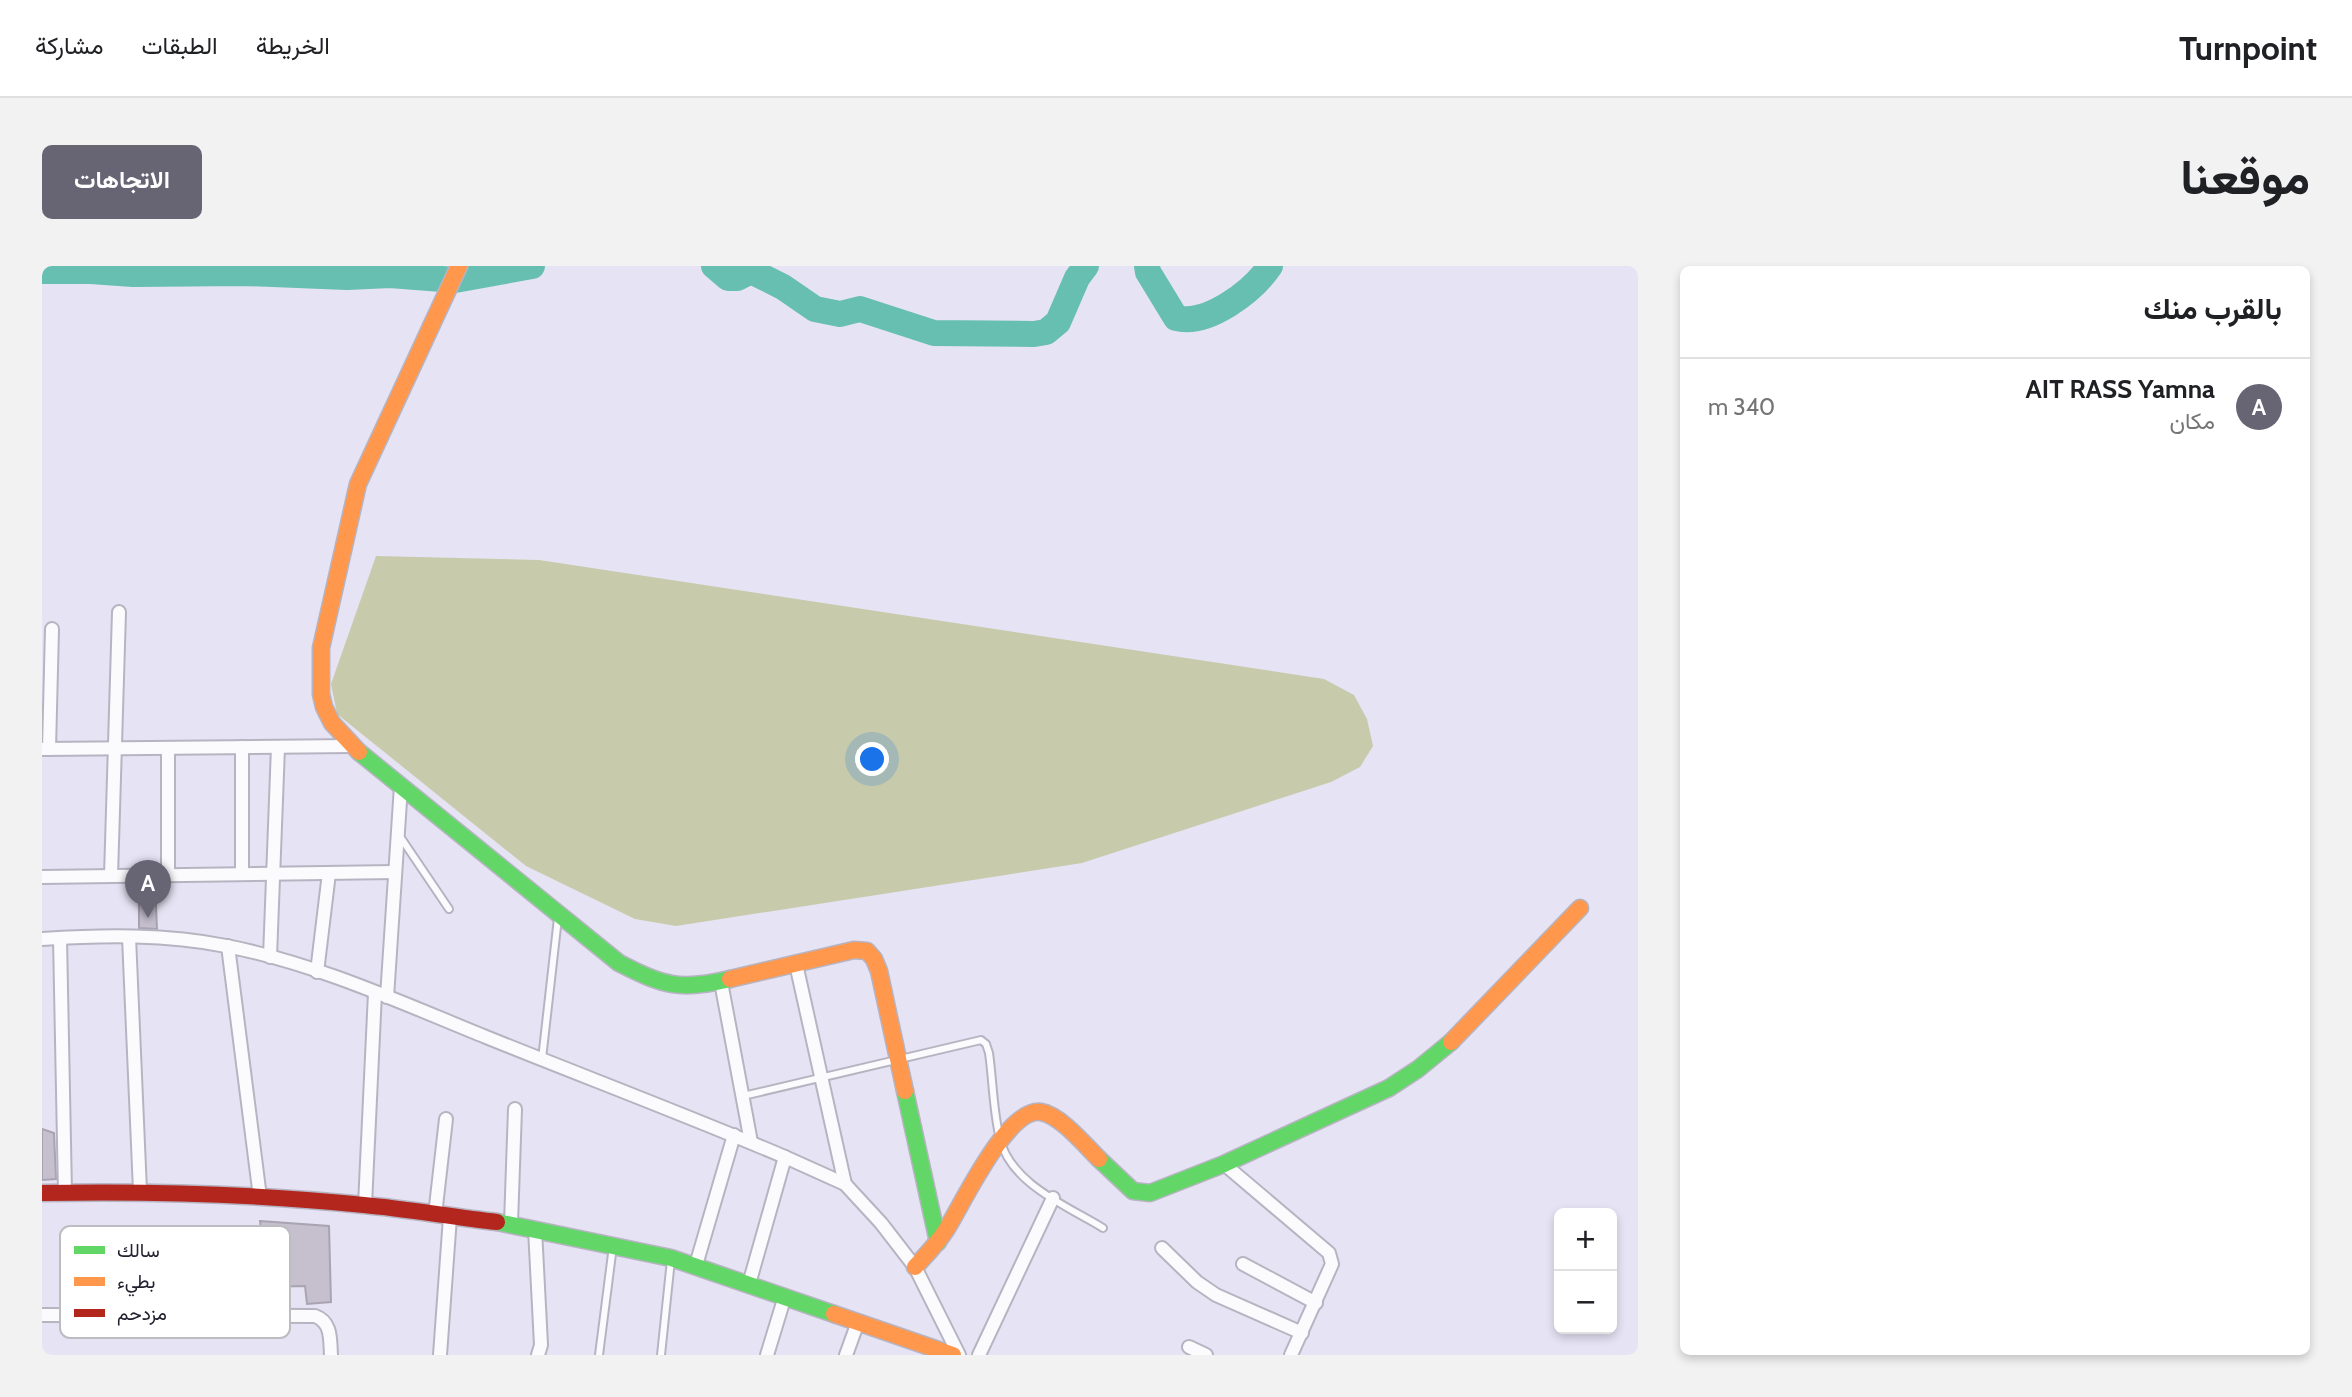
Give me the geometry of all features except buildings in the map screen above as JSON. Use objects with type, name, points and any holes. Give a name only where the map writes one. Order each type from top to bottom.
[{"type":"street","points":[[459,266],[358,484],[321,648],[321,694],[324,707],[332,723],[352,746],[619,963],[663,984],[683,987],[721,982],[854,950],[867,951],[879,971],[938,1242]]},
{"type":"street","points":[[111,876],[118,612]]},
{"type":"street","points":[[52,629],[46,749],[352,746]]},
{"type":"street","points":[[242,747],[242,874]]},
{"type":"street","points":[[270,957],[278,747]]},
{"type":"street","points":[[168,748],[168,875]]},
{"type":"street","points":[[365,1205],[401,786]]},
{"type":"street","points":[[42,877],[395,872]]},
{"type":"street","points":[[317,972],[330,873]]},
{"type":"street","points":[[915,1267],[938,1242],[1000,1139],[1031,1113],[1047,1114],[1060,1122],[1133,1191],[1150,1193],[1224,1164],[1389,1088],[1418,1069],[1455,1039],[1580,908]]},
{"type":"street","points":[[129,937],[141,1191]]},
{"type":"street","points":[[42,939],[129,937],[197,941],[270,957],[381,995],[734,1135],[845,1184],[881,1223],[915,1267],[959,1355]]},
{"type":"street","points":[[60,938],[65,1193]]},
{"type":"street","points":[[228,946],[260,1197]]},
{"type":"street","points":[[796,964],[845,1184]]},
{"type":"street","points":[[721,982],[751,1142]]},
{"type":"street","points":[[511,1223],[515,1109]]},
{"type":"street","points":[[440,1355],[446,1119]]},
{"type":"street","points":[[696,1265],[734,1135]]},
{"type":"street","points":[[749,1284],[785,1157]]},
{"type":"street","points":[[1224,1164],[1329,1253],[1332,1264],[1291,1355]]},
{"type":"street","points":[[42,1193],[141,1191],[260,1197],[365,1205],[511,1223],[696,1265],[953,1355]]},
{"type":"street","points":[[979,1355],[1053,1198]]},
{"type":"street","points":[[535,1229],[540,1352]]},
{"type":"street","points":[[1162,1248],[1197,1282],[1216,1295],[1302,1333]]},
{"type":"street","points":[[1243,1264],[1316,1303]]},
{"type":"street","points":[[766,1355],[785,1296]]},
{"type":"street","points":[[42,1315],[60,1315]]},
{"type":"street","points":[[290,1316],[315,1316],[325,1322],[331,1355]]},
{"type":"street","points":[[846,1355],[858,1322]]},
{"type":"street","points":[[1189,1347],[1206,1355]]},
{"type":"lane","points":[[398,833],[449,909]]},
{"type":"lane","points":[[542,1059],[559,913]]},
{"type":"lane","points":[[743,1096],[981,1040],[986,1044],[989,1053],[1000,1139],[1012,1164],[1023,1178],[1103,1228]]},
{"type":"lane","points":[[599,1355],[613,1245]]},
{"type":"lane","points":[[661,1355],[671,1258]]},
{"type":"green space","points":[[376,556],[539,560],[1324,679],[1354,695],[1367,719],[1373,746],[1360,767],[1331,782],[1082,863],[676,926],[635,919],[526,866],[337,714],[331,684]]},
{"type":"waterway","points":[[42,271],[347,277],[390,275],[455,280],[532,266]]},
{"type":"waterway","points":[[714,266],[728,278],[737,278],[749,272],[757,274],[783,287],[815,309],[840,314],[860,309],[934,333],[1034,334],[1046,332],[1058,322],[1077,278],[1086,266]]},
{"type":"waterway","points":[[1147,266],[1176,318],[1189,319],[1202,317],[1229,304],[1253,286],[1270,266]]},
{"type":"traffic: fast","points":[[359,752],[619,963],[648,977],[673,984],[698,985],[730,979]]},
{"type":"traffic: fast","points":[[1099,1159],[1133,1191],[1150,1193],[1224,1164],[1389,1088],[1451,1042]]},
{"type":"traffic: fast","points":[[905,1091],[938,1242]]},
{"type":"traffic: fast","points":[[497,1222],[671,1258],[834,1314]]},
{"type":"traffic: slow","points":[[359,752],[332,723],[324,707],[321,694],[321,648],[358,484],[459,266]]},
{"type":"traffic: slow","points":[[1451,1042],[1580,908]]},
{"type":"traffic: slow","points":[[730,979],[854,950],[867,951],[879,971],[905,1091]]},
{"type":"traffic: slow","points":[[915,1267],[946,1230],[1000,1141],[1014,1125],[1028,1115],[1041,1112],[1048,1114],[1072,1131],[1099,1159]]},
{"type":"traffic: slow","points":[[834,1314],[953,1355]]},
{"type":"traffic: jam","points":[[42,1193],[122,1192],[284,1198],[497,1222]]},
{"type":"place","name":"AIT RASS Yamna","points":[[148,918]]}]
